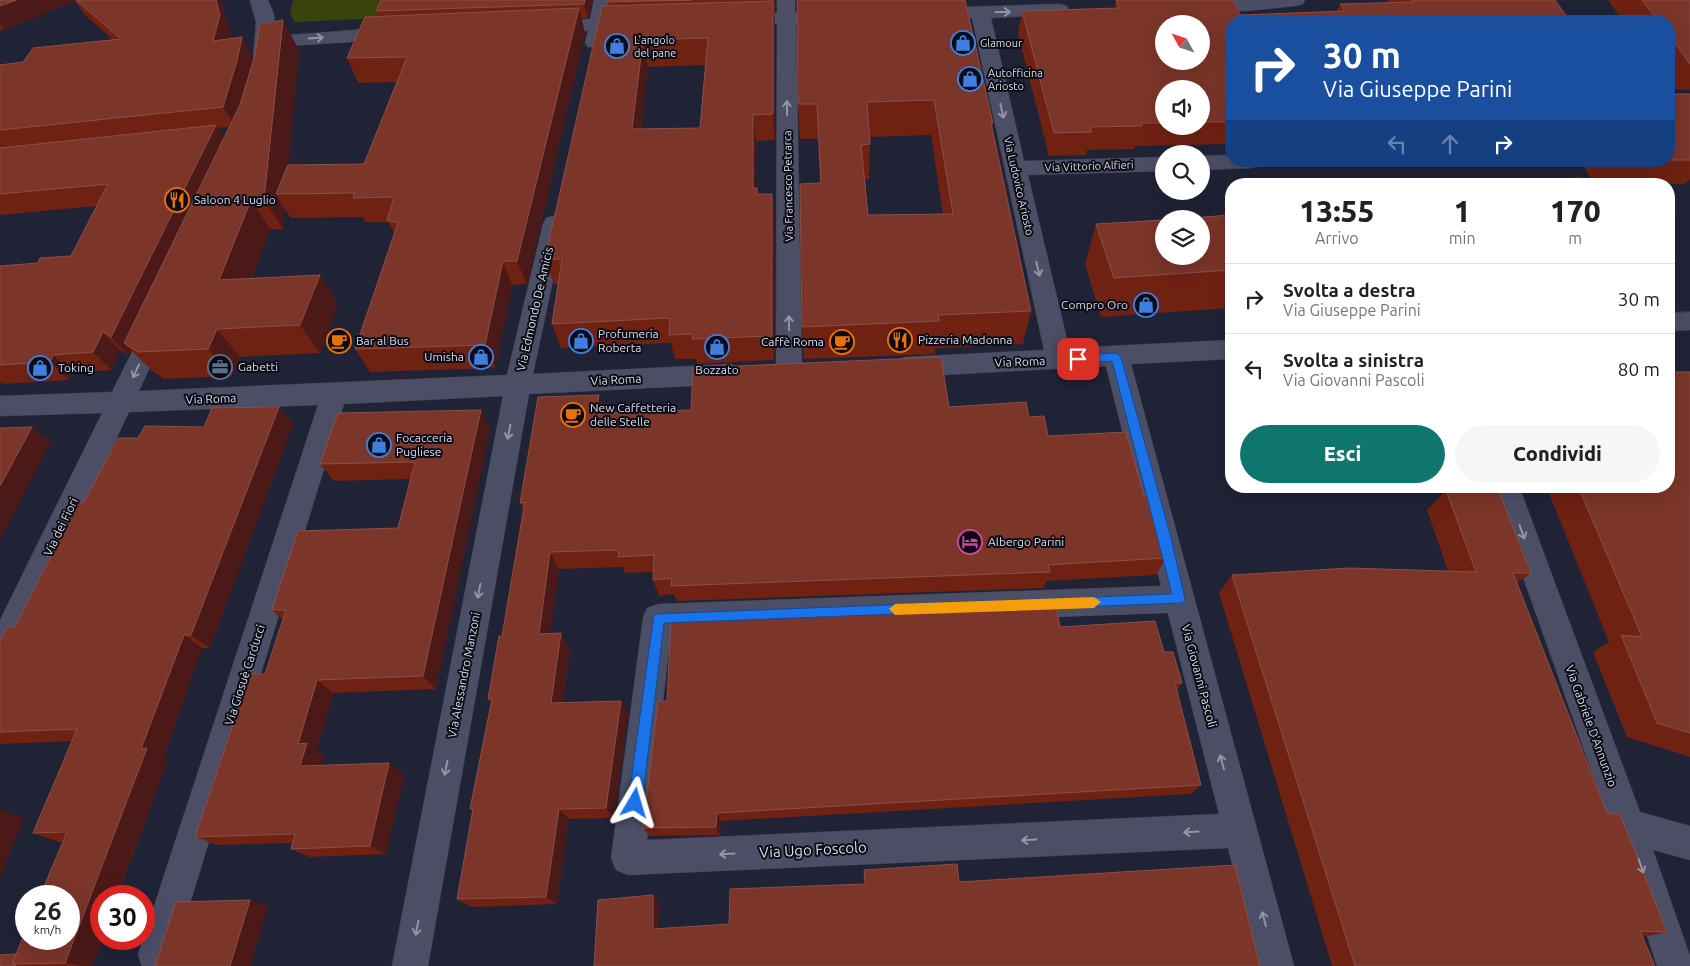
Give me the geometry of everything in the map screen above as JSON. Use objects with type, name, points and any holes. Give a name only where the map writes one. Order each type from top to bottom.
[{"type":"street","points":[[259,0],[264,9],[267,42],[260,77]]},
{"type":"street","points":[[590,66],[603,0]]},
{"type":"street","points":[[1178,7],[1246,5],[1296,0]]},
{"type":"street","points":[[718,20],[786,9],[854,16]]},
{"type":"street","name":"Via Francesco Petrarca","points":[[779,372],[786,9]]},
{"type":"street","points":[[912,14],[1080,10]]},
{"type":"street","name":"Via Ludovico Ariosto","points":[[980,12],[1059,360]]},
{"type":"street","points":[[532,27],[650,23]]},
{"type":"street","points":[[267,42],[417,32]]},
{"type":"street","points":[[1210,163],[1225,162]]},
{"type":"street","name":"Via Vittorio Alfieri","points":[[1015,168],[1155,164]]},
{"type":"street","name":"Via Edmondo De Amicis","points":[[518,384],[559,202]]},
{"type":"street","name":"Via dei Fiori","points":[[0,652],[165,308]]},
{"type":"street","points":[[1675,322],[1690,321]]},
{"type":"street","name":"Via Roma","points":[[878,368],[1225,350]]},
{"type":"street","name":"Via Giovanni Pascoli","points":[[1116,357],[1276,966]]},
{"type":"street","name":"Via Roma","points":[[0,406],[334,394],[779,372]]},
{"type":"street","name":"Via Alessandro Manzoni","points":[[410,966],[518,384]]},
{"type":"street","name":"Via Giosuè Carducci","points":[[156,955],[334,394]]},
{"type":"street","name":"Via Gabriele D'Annunzio","points":[[1508,493],[1628,826],[1675,966]]},
{"type":"street","name":"Via Ugo Foscolo","points":[[1179,599],[658,618],[628,858],[1240,830]]},
{"type":"street","points":[[1628,826],[1690,843]]},
{"type":"green space","points":[[293,0],[392,0],[385,18],[295,22],[290,14]]},
{"type":"building","points":[[0,0],[16,0],[0,6]]},
{"type":"building","points":[[76,0],[216,0],[220,15],[213,41],[242,37],[223,107],[0,130],[0,65],[23,62],[33,48],[121,39]]},
{"type":"building","points":[[381,0],[585,0],[584,4],[376,11]]},
{"type":"building","points":[[608,0],[692,0],[607,2]]},
{"type":"building","points":[[797,0],[965,0],[993,123],[991,123],[1031,311],[938,315],[939,321],[802,327],[800,184],[821,183],[817,104],[798,104]],"holes":[[[934,100],[953,214],[868,215],[861,145],[870,144],[867,102]]]},
{"type":"building","points":[[1116,0],[1233,0],[1240,15],[1225,15],[1225,122],[1210,122],[1210,80],[1155,80],[1155,123],[1141,123],[1142,126],[1090,127],[1092,132],[1054,133],[1022,11],[1119,8]]},
{"type":"building","points":[[1412,0],[1555,0],[1566,15],[1240,15],[1345,11],[1340,4],[1413,2]]},
{"type":"building","points":[[1642,0],[1690,0],[1690,64],[1675,43],[1675,15],[1653,15]]},
{"type":"building","points":[[773,1],[773,114],[753,115],[753,188],[757,188],[757,194],[772,194],[772,336],[692,339],[693,334],[669,335],[670,318],[552,324],[562,259],[545,259],[602,6]],"holes":[[[708,38],[700,128],[632,129],[643,40]]]},
{"type":"building","points":[[579,8],[517,261],[503,261],[485,345],[355,349],[398,223],[387,220],[394,197],[353,198],[355,193],[276,194],[288,165],[364,164],[407,57],[347,58],[365,17]]},
{"type":"building","points":[[283,20],[264,199],[251,200],[219,280],[320,275],[300,325],[217,329],[208,349],[138,352],[124,343],[240,105],[255,55],[260,24]]},
{"type":"building","points":[[1675,94],[1690,94],[1690,160],[1675,160]]},
{"type":"building","points":[[216,125],[111,337],[103,332],[93,352],[53,355],[50,362],[0,365],[0,266],[38,263],[40,258],[71,256],[108,184],[0,194],[0,148]]},
{"type":"building","points":[[1225,215],[1225,270],[1114,278],[1096,224],[1155,221],[1155,265],[1210,265],[1210,217]]},
{"type":"building","points":[[941,357],[949,407],[1026,402],[1029,417],[1044,416],[1048,436],[1126,432],[1144,496],[1149,495],[1166,558],[1048,565],[1050,572],[671,586],[672,578],[653,580],[654,555],[618,557],[619,550],[550,552],[539,634],[561,633],[551,703],[621,701],[606,808],[559,809],[546,897],[457,899],[473,809],[470,809],[492,699],[488,699],[499,636],[502,636],[525,502],[520,503],[538,397],[599,395],[596,413],[691,410],[693,368]]},
{"type":"building","points":[[1675,372],[1690,372],[1690,733],[1657,723],[1621,635],[1642,637],[1581,493],[1675,493]]},
{"type":"building","points":[[279,407],[191,635],[184,635],[141,749],[147,748],[95,885],[90,885],[90,897],[80,924],[80,885],[45,885],[67,832],[33,833],[77,729],[0,732],[0,641],[7,627],[15,627],[78,503],[84,502],[118,438],[138,438],[145,426],[204,427],[212,408]]},
{"type":"building","points":[[481,410],[423,676],[317,680],[298,744],[307,743],[300,766],[389,763],[370,846],[291,849],[295,834],[195,837],[250,674],[265,674],[286,610],[272,610],[298,531],[398,528],[415,462],[320,464],[338,413]]},
{"type":"building","points":[[32,427],[0,486],[0,428]]},
{"type":"building","points":[[1447,493],[1499,493],[1531,573],[1513,573],[1607,813],[1620,814],[1667,932],[1640,931],[1655,966],[1355,966],[1232,575],[1350,568],[1476,572]]},
{"type":"building","points":[[1056,606],[1060,627],[1155,621],[1164,652],[1173,652],[1182,683],[1175,683],[1201,785],[717,813],[716,827],[643,828],[658,701],[667,701],[671,620]]},
{"type":"building","points":[[957,864],[959,882],[1235,865],[1260,966],[594,966],[598,900],[653,895],[653,929],[729,924],[730,889],[865,884],[864,870]]},
{"type":"building","points":[[250,900],[230,966],[155,966],[176,902]]},
{"type":"building","points":[[18,950],[70,950],[65,963],[12,964]]},
{"type":"building","points":[[16,954],[12,964],[15,966],[0,966],[0,955]]},
{"type":"slow traffic","points":[[895,609],[1094,602]]},
{"type":"place","name":"Glamour","points":[[963,43]]},
{"type":"place","name":"L'angolo del pane","points":[[617,46]]},
{"type":"place","name":"Autofficina Ariosto","points":[[970,79]]},
{"type":"place","name":"Saloon 4 Luglio","points":[[177,200]]},
{"type":"place","name":"Compro Oro","points":[[1146,305]]},
{"type":"place","name":"Pizzeria Madonna","points":[[900,340]]},
{"type":"place","name":"Bar al Bus","points":[[339,341]]},
{"type":"place","name":"Profumeria Roberta","points":[[581,341]]},
{"type":"place","name":"Caffè Roma","points":[[842,342]]},
{"type":"place","name":"Bozzato","points":[[717,347]]},
{"type":"place","name":"Umisha","points":[[481,357]]},
{"type":"place","name":"Gabetti","points":[[220,367]]},
{"type":"place","name":"Toking","points":[[40,368]]},
{"type":"place","name":"New Caffetteria delle Stelle","points":[[573,415]]},
{"type":"place","name":"Focacceria Pugliese","points":[[379,445]]},
{"type":"place","name":"Albergo Parini","points":[[970,542]]},
{"type":"route","points":[[635,803],[658,618],[1179,599],[1164,534],[1116,357],[1078,359]]}]
